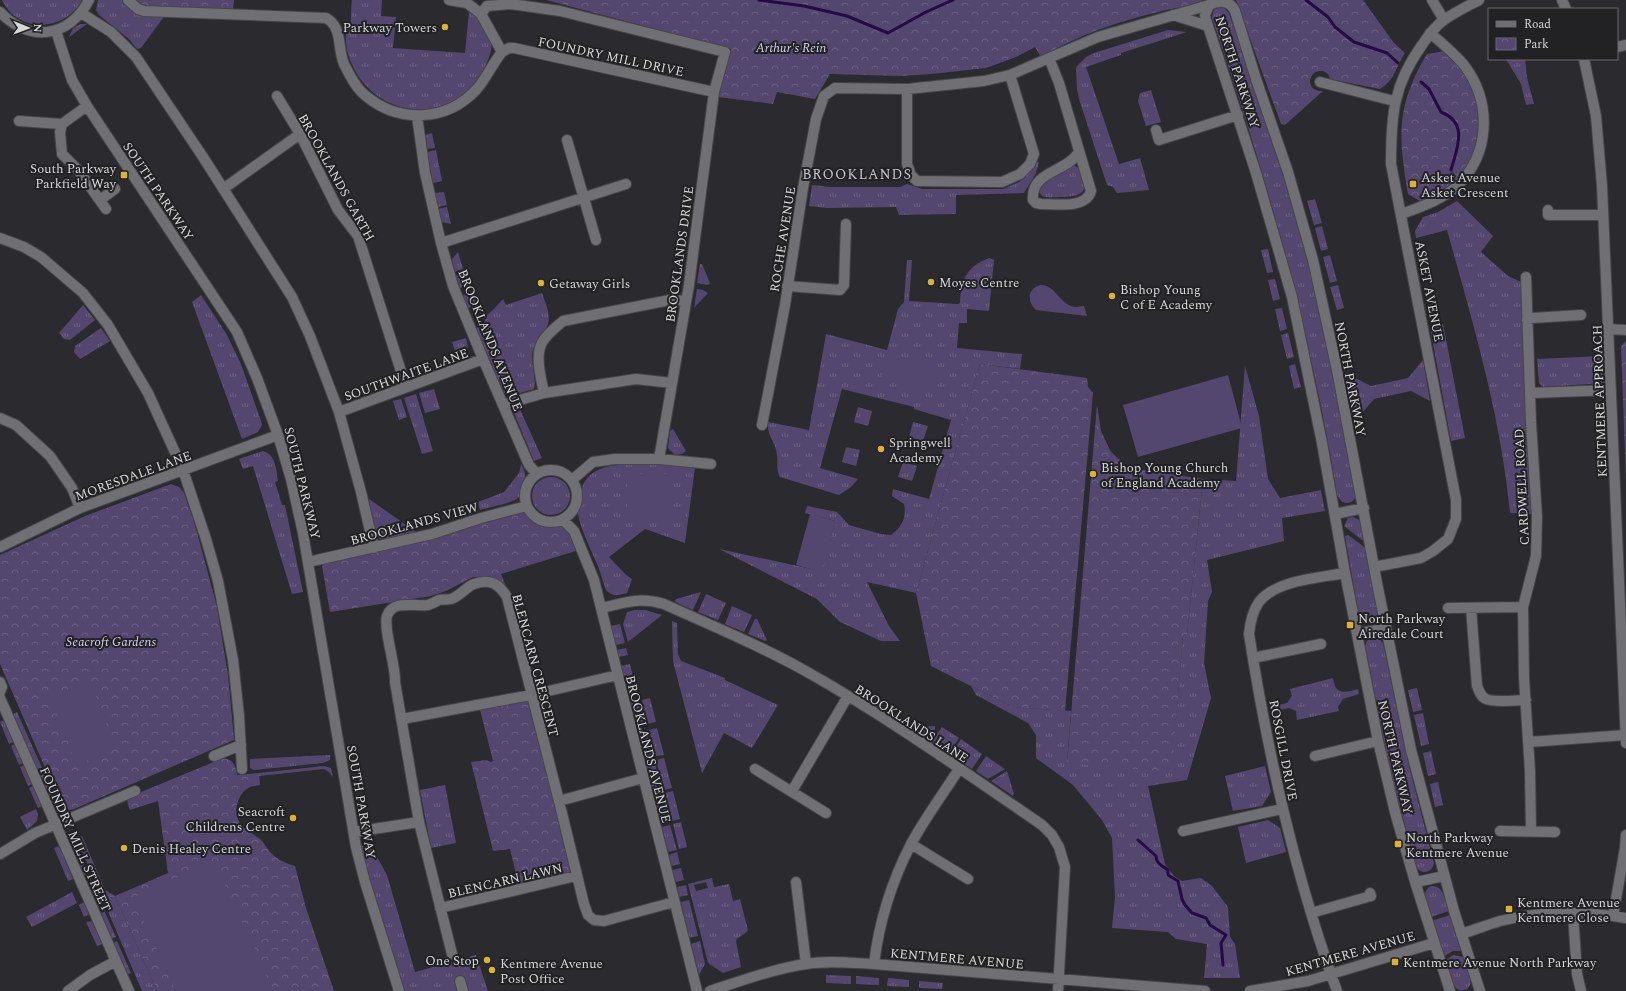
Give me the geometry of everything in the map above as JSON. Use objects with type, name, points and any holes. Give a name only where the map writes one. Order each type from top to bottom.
[{"type":"street","points":[[0,12],[8,20],[24,30],[40,33],[56,30],[70,24],[82,13],[89,0]]},
{"type":"street","points":[[128,0],[138,9],[144,11],[326,18],[335,25],[342,59],[352,79],[366,96],[384,108],[405,115],[417,116],[439,113],[459,104],[476,90],[488,76],[502,52],[484,10],[467,3],[448,0]]},
{"type":"street","points":[[1432,0],[1444,20]]},
{"type":"street","name":"ASKET AVENUE","points":[[1374,567],[1421,558],[1433,551],[1448,539],[1456,519],[1456,500],[1402,214],[1391,164],[1391,131],[1394,101],[1411,59],[1430,33],[1444,20],[1479,0]]},
{"type":"street","name":"NORTH PARKWAY","points":[[1450,991],[1416,885],[1395,812],[1378,741],[1345,573],[1322,443],[1292,298],[1238,115],[1205,15],[1209,5],[1214,2],[1224,1],[1233,6],[1235,11],[1256,79],[1288,172],[1313,260],[1333,348],[1374,567],[1411,750],[1444,876],[1479,991]]},
{"type":"street","name":"BROOKLANDS DRIVE","points":[[484,10],[511,4],[560,11],[725,52],[714,92],[686,301],[659,459]]},
{"type":"street","name":"ROCHE AVENUE","points":[[762,425],[785,304],[810,150],[816,119],[824,96],[836,88],[907,88],[984,81],[1010,75],[1098,37],[1209,5]]},
{"type":"street","points":[[82,13],[111,32],[136,57],[288,288],[310,336],[339,412],[361,492],[374,548]]},
{"type":"street","points":[[1173,15],[1208,26]]},
{"type":"street","name":"SOUTH PARKWAY","points":[[56,30],[72,80],[87,106],[237,332],[257,378],[278,435],[303,533],[354,832],[364,882],[399,991]]},
{"type":"street","points":[[1402,214],[1438,199],[1456,187],[1474,165],[1483,138],[1485,123],[1484,108],[1471,75],[1456,55],[1430,33]]},
{"type":"street","name":"FOUNDRY MILL DRIVE","points":[[502,52],[509,48],[514,48],[714,92]]},
{"type":"street","points":[[1049,58],[1059,83],[1091,191],[1090,197],[1083,202],[1073,204],[1036,203],[1033,200],[1032,192],[1034,186],[1041,179],[1072,160],[1079,152]]},
{"type":"street","name":"KENTMERE APPROACH","points":[[1584,60],[1596,116],[1602,186],[1600,215],[1609,329],[1626,743]]},
{"type":"street","points":[[907,88],[906,164],[911,175],[916,181],[1002,182],[1020,174],[1030,164],[1034,154],[1010,75]]},
{"type":"street","points":[[1320,82],[1394,101]]},
{"type":"street","name":"BROOKLANDS GARTH","points":[[277,96],[300,134],[338,210],[358,236],[406,387]]},
{"type":"street","points":[[19,121],[62,124],[87,106]]},
{"type":"street","points":[[1156,130],[1159,140],[1238,115]]},
{"type":"street","name":"BROOKLANDS AVENUE","points":[[417,116],[425,173],[441,243],[453,286],[529,465],[537,474]]},
{"type":"street","points":[[62,124],[60,132],[62,154],[79,170],[106,209]]},
{"type":"street","points":[[223,189],[300,134]]},
{"type":"street","points":[[567,140],[596,240]]},
{"type":"street","points":[[441,243],[626,184]]},
{"type":"street","points":[[100,200],[115,189]]},
{"type":"street","points":[[1548,210],[1548,215],[1600,215]]},
{"type":"street","points":[[787,286],[840,290],[844,285],[846,224]]},
{"type":"street","points":[[0,238],[41,257],[83,293],[108,325],[148,393],[183,470],[206,539],[224,609],[233,660],[239,716],[242,769]]},
{"type":"street","name":"CARDWELL ROAD","points":[[1526,277],[1531,393],[1530,423],[1537,517],[1536,556],[1523,607],[1531,831]]},
{"type":"street","points":[[544,394],[539,355],[540,348],[542,342],[547,336],[564,321],[670,300],[686,301]]},
{"type":"street","points":[[1528,320],[1532,318],[1581,316]]},
{"type":"street","points":[[1609,329],[1626,330]]},
{"type":"street","name":"SOUTHWAITE LANE","points":[[339,412],[483,359]]},
{"type":"street","points":[[503,405],[544,394],[636,379],[672,383]]},
{"type":"street","points":[[1531,393],[1611,390]]},
{"type":"street","points":[[0,418],[16,425],[50,456],[72,488],[80,508]]},
{"type":"street","name":"MORESDALE LANE","points":[[0,547],[80,508],[278,435]]},
{"type":"street","points":[[572,480],[593,462],[627,459],[659,459],[711,464]]},
{"type":"street","points":[[552,470],[559,471],[572,480],[576,487],[577,502],[569,515],[563,520],[552,523],[543,521],[534,517],[527,506],[525,492],[532,479],[537,474],[552,470]]},
{"type":"street","name":"BROOKLANDS VIEW","points":[[308,562],[432,534],[481,518],[527,506]]},
{"type":"street","points":[[1335,514],[1364,508]]},
{"type":"street","name":"BROOKLANDS AVENUE","points":[[563,520],[574,531],[594,580],[602,608],[697,991]]},
{"type":"street","name":"ROSGILL DRIVE","points":[[1337,991],[1311,913],[1282,809],[1249,634],[1251,618],[1259,603],[1271,591],[1286,585],[1345,573]]},
{"type":"street","name":"BLENCARN CRESCENT","points":[[402,719],[385,625],[387,616],[392,609],[398,605],[428,605],[439,600],[452,598],[474,584],[493,582],[501,588],[507,597],[559,801],[576,876],[588,915],[594,920],[604,921],[674,902]]},
{"type":"street","name":"BROOKLANDS LANE","points":[[602,608],[638,600],[652,600],[761,648],[808,672],[848,696],[1042,825],[1052,835],[1059,847],[1064,860],[1066,874],[1058,991]]},
{"type":"street","points":[[1447,609],[1523,607]]},
{"type":"street","points":[[1471,608],[1477,686],[1480,694],[1486,699],[1526,700]]},
{"type":"street","points":[[1357,634],[1386,628]]},
{"type":"street","points":[[1253,658],[1324,646]]},
{"type":"street","points":[[452,954],[419,822],[402,719],[531,695],[618,675]]},
{"type":"street","points":[[0,682],[2,687],[0,692]]},
{"type":"street","points":[[792,791],[848,696]]},
{"type":"street","name":"FOUNDRY MILL STREET","points":[[0,698],[128,991]]},
{"type":"street","points":[[1528,742],[1626,735]]},
{"type":"street","points":[[1315,756],[1378,741]]},
{"type":"street","points":[[214,756],[241,745]]},
{"type":"street","points":[[755,769],[826,812]]},
{"type":"street","points":[[874,964],[876,942],[884,910],[901,866],[912,844],[959,769]]},
{"type":"street","points":[[559,801],[643,778]]},
{"type":"street","points":[[0,854],[35,833],[135,791]]},
{"type":"street","points":[[1183,831],[1282,809]]},
{"type":"street","points":[[354,832],[419,822]]},
{"type":"street","points":[[1500,831],[1555,832]]},
{"type":"street","points":[[1613,916],[1626,835]]},
{"type":"street","points":[[912,844],[968,879]]},
{"type":"street","name":"BLENCARN LAWN","points":[[440,908],[576,876]]},
{"type":"street","points":[[1416,885],[1421,881],[1444,876]]},
{"type":"street","points":[[796,882],[806,964]]},
{"type":"street","points":[[1311,913],[1371,896],[1370,893]]},
{"type":"street","points":[[1573,913],[1577,974],[1581,991]]},
{"type":"street","points":[[1461,934],[1499,921],[1536,915],[1573,913],[1626,918]]},
{"type":"street","name":"KENTMERE AVENUE","points":[[1250,991],[1286,986],[1434,943]]},
{"type":"street","points":[[68,991],[90,975],[116,961]]},
{"type":"street","name":"KENTMERE AVENUE","points":[[710,991],[770,972],[806,964],[825,962],[874,964],[1205,991]]},
{"type":"street","points":[[460,981],[463,991]]},
{"type":"green space","points":[[2,0],[82,0],[74,11],[65,18],[53,23],[42,25],[19,19],[9,11]]},
{"type":"green space","points":[[98,0],[122,0],[130,8],[161,16],[163,18],[141,48],[137,49],[129,39],[99,15],[96,10]]},
{"type":"green space","points":[[135,0],[234,0],[233,9],[146,6],[140,5]]},
{"type":"green space","points":[[352,0],[382,0],[381,16],[396,17],[393,48],[465,53],[469,11],[473,12],[478,17],[491,40],[491,52],[484,69],[469,89],[451,102],[430,109],[409,109],[389,103],[371,91],[356,73],[347,50],[346,34],[351,21]]},
{"type":"green space","name":"Arthur's Rein","points":[[546,0],[1203,0],[1187,6],[1143,16],[1098,30],[1068,42],[1041,57],[1035,47],[1016,57],[986,68],[901,76],[830,74],[815,99],[777,92],[773,104],[718,97],[731,49]]},
{"type":"green space","points":[[1236,0],[1363,0],[1394,43],[1405,53],[1392,77],[1380,89],[1330,79],[1328,74],[1324,72],[1319,71],[1314,73],[1310,79],[1311,85],[1315,90],[1323,91],[1285,125],[1281,124]]},
{"type":"green space","points":[[1223,7],[1229,13],[1264,117],[1286,186],[1315,291],[1332,367],[1356,496],[1350,503],[1341,501],[1337,495],[1314,374],[1285,254],[1251,135],[1212,18],[1214,9]]},
{"type":"green space","points":[[81,24],[87,24],[69,37],[73,28]]},
{"type":"green space","points":[[1168,30],[1187,32],[1121,53],[1121,55],[1086,67],[1119,164],[1140,158],[1149,190],[1117,193],[1113,187],[1107,185],[1079,99],[1076,67],[1086,57],[1094,53]]},
{"type":"green space","points":[[1444,51],[1463,70],[1477,95],[1481,136],[1465,173],[1444,191],[1422,202],[1408,194],[1402,155],[1402,122],[1410,90],[1427,54]]},
{"type":"green space","points":[[1507,60],[1525,60],[1527,78],[1534,104],[1526,105],[1521,84]]},
{"type":"green space","points":[[1151,90],[1161,122],[1146,126],[1138,101],[1140,93]]},
{"type":"green space","points":[[432,133],[435,148],[427,149],[426,135]]},
{"type":"green space","points":[[436,150],[442,181],[433,183],[427,152]]},
{"type":"green space","points":[[1035,162],[1039,162],[1036,173],[1024,193],[956,195],[956,214],[899,215],[896,207],[827,208],[809,206],[812,185],[830,187],[900,187],[907,184],[922,189],[1003,189],[1019,182],[1028,174]]},
{"type":"green space","points":[[1073,165],[1079,169],[1084,177],[1085,186],[1081,193],[1075,196],[1045,197],[1040,193],[1040,188],[1048,178]]},
{"type":"green space","points":[[444,192],[447,205],[438,207],[435,193]]},
{"type":"green space","points":[[1315,199],[1322,223],[1314,225],[1307,201]]},
{"type":"green space","points":[[1457,201],[1493,236],[1481,252],[1508,276],[1521,282],[1533,513],[1531,514],[1510,513],[1500,441],[1485,370],[1447,230],[1416,238],[1415,231],[1423,217],[1438,212]]},
{"type":"green space","points":[[447,207],[451,224],[442,222],[438,209]]},
{"type":"green space","points":[[1322,226],[1328,249],[1321,251],[1315,228]]},
{"type":"green space","points":[[1268,249],[1273,272],[1267,273],[1261,250]]},
{"type":"green space","points":[[458,252],[463,269],[455,272],[452,259]]},
{"type":"green space","points":[[1330,255],[1337,281],[1330,283],[1323,257]]},
{"type":"green space","points":[[989,258],[994,260],[989,311],[967,309],[967,323],[959,323],[957,348],[1022,354],[1020,369],[980,364],[916,593],[867,582],[889,626],[900,641],[881,641],[840,622],[817,599],[719,549],[821,571],[835,521],[805,513],[807,506],[837,512],[849,525],[881,534],[891,535],[901,525],[905,513],[904,504],[892,496],[893,489],[929,499],[951,420],[914,409],[914,407],[842,389],[820,468],[858,479],[851,487],[839,495],[780,477],[776,450],[770,436],[768,422],[809,430],[826,334],[887,350],[898,309],[904,302],[907,260],[912,260],[909,301],[958,304],[960,303],[966,275],[975,266]]},
{"type":"green space","points":[[700,264],[702,264],[710,283],[708,285],[697,283]]},
{"type":"green space","points":[[465,272],[469,285],[460,288],[456,275]]},
{"type":"green space","points":[[1275,279],[1280,299],[1273,301],[1268,280]]},
{"type":"green space","points":[[1040,285],[1050,288],[1069,305],[1075,307],[1084,306],[1087,316],[1036,310],[1031,303],[1030,296],[1033,289]]},
{"type":"green space","points":[[1338,285],[1344,308],[1337,310],[1330,287]]},
{"type":"green space","points":[[697,289],[708,293],[694,308]]},
{"type":"green space","points":[[472,292],[476,305],[468,308],[463,295]]},
{"type":"green space","points":[[542,293],[549,320],[547,328],[535,346],[532,354],[535,380],[534,389],[520,393],[512,391],[505,395],[476,328],[484,325],[486,316],[503,299],[506,305]]},
{"type":"green space","points":[[201,295],[227,335],[241,364],[261,421],[262,425],[258,432],[242,439],[192,302]]},
{"type":"green space","points":[[83,305],[95,320],[70,340],[64,339],[59,333]]},
{"type":"green space","points":[[1282,308],[1287,329],[1280,331],[1275,309]]},
{"type":"green space","points":[[1443,324],[1465,438],[1451,441],[1430,327]]},
{"type":"green space","points":[[101,328],[110,341],[80,359],[74,352],[75,346]]},
{"type":"green space","points":[[1288,333],[1294,357],[1287,359],[1281,335]]},
{"type":"green space","points":[[466,338],[467,351],[464,356],[458,360],[452,342]]},
{"type":"green space","points":[[1626,341],[1626,481],[1621,346]]},
{"type":"green space","points":[[888,353],[936,366],[929,392],[881,379]]},
{"type":"green space","points":[[1602,356],[1604,383],[1543,387],[1539,383],[1537,359]]},
{"type":"green space","points":[[1423,360],[1430,401],[1411,391],[1374,399],[1355,421],[1345,373],[1371,386],[1408,378]]},
{"type":"green space","points":[[980,364],[1087,378],[1088,387],[1093,393],[1065,711],[1013,707],[931,666],[916,593]]},
{"type":"green space","points":[[1295,364],[1301,387],[1294,389],[1289,366]]},
{"type":"green space","points":[[1245,366],[1259,416],[1268,479],[1280,498],[1321,490],[1325,511],[1282,518],[1284,541],[1207,560],[1212,592],[1208,601],[1204,663],[1211,698],[1187,780],[1148,786],[1165,864],[1174,876],[1182,881],[1201,878],[1212,886],[1228,907],[1230,937],[1235,944],[1240,978],[1204,978],[1207,944],[1176,939],[1168,932],[1112,928],[1115,897],[1112,838],[1102,820],[1073,785],[1036,758],[1036,735],[1028,723],[976,695],[971,686],[1013,707],[1071,711],[1067,763],[1176,718],[1183,635],[1187,635],[1203,479],[1236,481]]},
{"type":"green space","points":[[1228,375],[1242,428],[1138,457],[1123,405]]},
{"type":"green space","points":[[434,389],[440,409],[425,413],[419,393]]},
{"type":"green space","points":[[416,394],[433,451],[422,454],[404,398]]},
{"type":"green space","points":[[401,399],[407,417],[399,420],[393,401]]},
{"type":"green space","points":[[518,405],[542,458],[534,461],[512,408]]},
{"type":"green space","points":[[1097,405],[1101,431],[1111,452],[1129,468],[1203,479],[1187,635],[1183,635],[1172,771],[1067,763]]},
{"type":"green space","points":[[858,407],[872,411],[868,426],[854,422]]},
{"type":"green space","points":[[913,422],[928,426],[923,441],[909,437]]},
{"type":"green space","points":[[673,429],[686,451],[682,454],[675,455],[668,448],[670,431]]},
{"type":"green space","points":[[846,447],[860,450],[856,466],[842,462]]},
{"type":"green space","points":[[263,451],[271,455],[275,463],[278,481],[275,482],[282,505],[285,505],[303,592],[292,594],[253,466],[243,469],[239,459]]},
{"type":"green space","points":[[903,462],[917,466],[912,481],[898,477]]},
{"type":"green space","points":[[521,464],[525,479],[519,497],[507,503],[480,510],[478,502],[504,492],[519,473]]},
{"type":"green space","points":[[668,464],[695,468],[685,543],[645,529],[609,557],[625,574],[632,579],[627,593],[613,595],[606,590],[598,566],[580,524],[578,512],[581,490],[584,482],[590,475],[603,468],[615,465]]},
{"type":"green space","points":[[627,474],[671,474],[671,517],[627,517]]},
{"type":"green space","points":[[547,477],[555,477],[565,482],[569,489],[569,503],[565,510],[555,515],[547,515],[537,510],[535,507],[532,500],[532,492],[537,482],[540,480]]},
{"type":"green space","name":"Seacroft Gardens","points":[[171,484],[179,487],[184,493],[195,525],[217,607],[228,675],[234,740],[74,809],[68,810],[61,804],[0,664],[0,555],[85,516]]},
{"type":"green space","points":[[369,499],[409,527],[413,527],[416,535],[392,541],[381,540],[377,536],[372,524]]},
{"type":"green space","points":[[529,510],[543,521],[560,521],[582,549],[501,574],[506,586],[488,577],[473,577],[446,591],[431,596],[330,612],[322,566],[328,558]]},
{"type":"green space","points":[[810,514],[835,521],[822,572],[796,565]]},
{"type":"green space","points":[[1353,517],[1361,521],[1366,543],[1344,526],[1348,518]]},
{"type":"green space","points":[[1348,535],[1367,549],[1378,613],[1372,623],[1365,623],[1359,617],[1345,536]]},
{"type":"green space","points":[[701,592],[693,610],[675,602],[676,599]]},
{"type":"green space","points":[[706,594],[726,603],[718,620],[698,612]]},
{"type":"green space","points":[[732,606],[752,615],[744,632],[725,624]]},
{"type":"green space","points":[[645,610],[662,615],[628,642],[623,624],[627,612]]},
{"type":"green space","points":[[755,619],[757,619],[767,640],[765,641],[748,634]]},
{"type":"green space","points":[[672,621],[677,623],[678,654],[681,661],[725,678],[725,680],[778,705],[752,748],[724,733],[702,773],[673,661]]},
{"type":"green space","points":[[620,624],[625,643],[616,645],[611,626]]},
{"type":"green space","points":[[1371,637],[1377,637],[1383,643],[1409,766],[1434,863],[1431,869],[1426,872],[1418,870],[1416,867],[1390,770],[1365,646]]},
{"type":"green space","points":[[626,648],[628,655],[619,657],[617,650]]},
{"type":"green space","points":[[630,664],[637,693],[629,695],[621,666]]},
{"type":"green space","points":[[1333,678],[1334,684],[1338,690],[1344,692],[1358,689],[1359,694],[1343,699],[1338,707],[1339,711],[1297,720],[1296,711],[1289,708],[1272,712],[1271,707],[1287,703],[1292,696],[1290,689]]},
{"type":"green space","points":[[90,681],[116,749],[77,765],[50,696]]},
{"type":"green space","points":[[1417,688],[1422,710],[1413,712],[1408,690]]},
{"type":"green space","points":[[531,695],[576,876],[520,890],[510,849],[493,851],[471,762],[486,760],[491,762],[493,761],[479,706]]},
{"type":"green space","points":[[650,698],[656,722],[647,724],[642,700]]},
{"type":"green space","points":[[639,700],[645,724],[637,726],[631,703]]},
{"type":"green space","points":[[17,712],[43,770],[38,771],[13,714]]},
{"type":"green space","points":[[1423,713],[1429,744],[1421,746],[1414,715]]},
{"type":"green space","points":[[4,720],[14,742],[9,744],[0,722]]},
{"type":"green space","points":[[935,726],[935,729],[928,739],[912,729],[915,727]]},
{"type":"green space","points":[[942,727],[959,738],[949,753],[932,742]]},
{"type":"green space","points":[[657,728],[664,755],[656,756],[649,730]]},
{"type":"green space","points":[[647,731],[653,757],[645,759],[638,733]]},
{"type":"green space","points":[[961,739],[982,754],[972,769],[951,754]]},
{"type":"green space","points":[[15,744],[23,763],[19,765],[11,746]]},
{"type":"green space","points":[[1431,751],[1436,774],[1428,776],[1423,753]]},
{"type":"green space","points":[[330,755],[330,760],[323,763],[254,770],[250,768],[250,759]]},
{"type":"green space","points":[[986,756],[1005,769],[988,779],[976,771]]},
{"type":"green space","points":[[664,758],[672,788],[664,790],[656,760]]},
{"type":"green space","points":[[221,759],[228,759],[233,762],[237,775],[259,773],[260,785],[248,788],[244,791],[238,801],[236,811],[237,817],[242,826],[262,841],[273,855],[283,862],[295,866],[306,908],[334,991],[157,991],[115,896],[168,873],[158,801],[130,810],[128,800],[129,797]]},
{"type":"green space","points":[[654,761],[662,790],[653,793],[646,763]]},
{"type":"green space","points":[[24,765],[32,784],[28,786],[20,767]]},
{"type":"green space","points":[[324,766],[331,768],[333,777],[324,769],[259,776],[259,773]]},
{"type":"green space","points":[[1265,766],[1271,792],[1262,806],[1233,811],[1225,776]]},
{"type":"green space","points":[[1007,771],[1014,794],[1013,796],[991,781]]},
{"type":"green space","points":[[44,773],[56,801],[52,803],[40,774]]},
{"type":"green space","points":[[1438,782],[1443,805],[1435,807],[1430,784]]},
{"type":"green space","points":[[445,785],[456,843],[431,848],[420,790]]},
{"type":"green space","points":[[33,786],[42,806],[38,808],[29,788]]},
{"type":"green space","points":[[673,791],[680,819],[672,821],[665,793]]},
{"type":"green space","points":[[663,794],[670,821],[661,823],[654,796]]},
{"type":"green space","points":[[36,809],[38,814],[37,821],[27,830],[20,817]]},
{"type":"green space","points":[[1268,820],[1280,828],[1286,852],[1246,863],[1238,827]]},
{"type":"green space","points":[[681,822],[687,847],[679,849],[673,824]]},
{"type":"green space","points":[[670,825],[677,850],[668,852],[662,827]]},
{"type":"green space","points":[[82,836],[105,890],[115,896],[157,991],[142,991],[77,839]]},
{"type":"green space","points":[[73,840],[102,906],[98,908],[69,842]]},
{"type":"green space","points":[[370,844],[387,875],[415,972],[476,955],[488,991],[399,991],[356,847]]},
{"type":"green space","points":[[59,846],[73,879],[68,881],[54,848]]},
{"type":"green space","points":[[677,852],[680,864],[671,866],[669,855]]},
{"type":"green space","points":[[214,861],[272,988],[266,991],[176,991],[133,898]]},
{"type":"green space","points":[[681,868],[684,880],[676,882],[672,870]]},
{"type":"green space","points":[[712,878],[714,887],[729,884],[733,901],[740,899],[748,930],[736,941],[741,967],[723,973],[708,963],[688,884]],"holes":[[[706,882],[708,888],[696,891],[694,885]]]},
{"type":"green space","points":[[686,885],[688,895],[679,897],[677,887]]},
{"type":"green space","points":[[1431,886],[1439,888],[1445,898],[1449,911],[1431,917],[1426,905],[1425,892]]},
{"type":"green space","points":[[72,892],[77,903],[32,927],[26,917]]},
{"type":"green space","points":[[689,900],[698,936],[689,938],[681,902]]},
{"type":"green space","points":[[84,902],[89,914],[84,917],[79,905]]},
{"type":"green space","points":[[103,908],[116,937],[111,939],[99,910]]},
{"type":"green space","points":[[1450,915],[1461,951],[1453,951],[1443,957],[1431,921]]},
{"type":"green space","points":[[92,921],[102,944],[97,946],[86,922]]},
{"type":"green space","points":[[117,941],[131,973],[127,975],[113,943]]},
{"type":"green space","points":[[700,941],[705,964],[699,975],[691,944]]},
{"type":"green space","points":[[1453,955],[1463,957],[1470,975],[1470,985],[1464,990],[1458,990],[1450,978],[1445,961]]},
{"type":"green space","points":[[826,975],[851,976],[851,984],[826,983]]},
{"type":"green space","points":[[856,976],[879,978],[879,985],[856,984]]},
{"type":"green space","points":[[888,978],[909,980],[909,987],[887,986]]},
{"type":"green space","points":[[919,981],[943,983],[942,989],[919,988]]},
{"type":"waterway","points":[[759,0],[804,6],[847,16],[888,33],[926,12],[953,0]]},
{"type":"waterway","points":[[1306,0],[1328,17],[1335,27],[1354,42],[1387,53],[1398,63]]},
{"type":"waterway","points":[[1421,82],[1429,89],[1441,112],[1450,117],[1458,129],[1458,145],[1451,170]]},
{"type":"waterway","points":[[1138,840],[1156,856],[1158,863],[1168,870],[1168,875],[1178,881],[1182,899],[1192,913],[1206,918],[1210,925],[1226,935],[1221,943],[1223,965]]},
{"type":"place","name":"Parkway Towers","points":[[445,27]]},
{"type":"place","name":"South Parkway Parkfield Way","points":[[124,175]]},
{"type":"place","name":"Asket Avenue Asket Crescent","points":[[1413,184]]},
{"type":"place","name":"Moyes Centre","points":[[931,282]]},
{"type":"place","name":"Getaway Girls","points":[[541,283]]},
{"type":"place","name":"Bishop Young C of E Academy","points":[[1112,296]]},
{"type":"place","name":"Springwell Academy","points":[[881,449]]},
{"type":"place","name":"Bishop Young Church of England Academy","points":[[1093,474]]},
{"type":"place","name":"North Parkway Airedale Court","points":[[1350,625]]},
{"type":"place","name":"Seacroft Childrens Centre","points":[[293,818]]},
{"type":"place","name":"North Parkway Kentmere Avenue","points":[[1398,844]]},
{"type":"place","name":"Denis Healey Centre","points":[[124,848]]},
{"type":"place","name":"Kentmere Avenue Kentmere Close","points":[[1509,909]]},
{"type":"place","name":"One Stop","points":[[487,960]]},
{"type":"place","name":"Kentmere Avenue North Parkway","points":[[1395,962]]},
{"type":"place","name":"Kentmere Avenue Post Office","points":[[492,970]]},
{"type":"district","name":"BROOKLANDS","points":[[857,174]]}]
